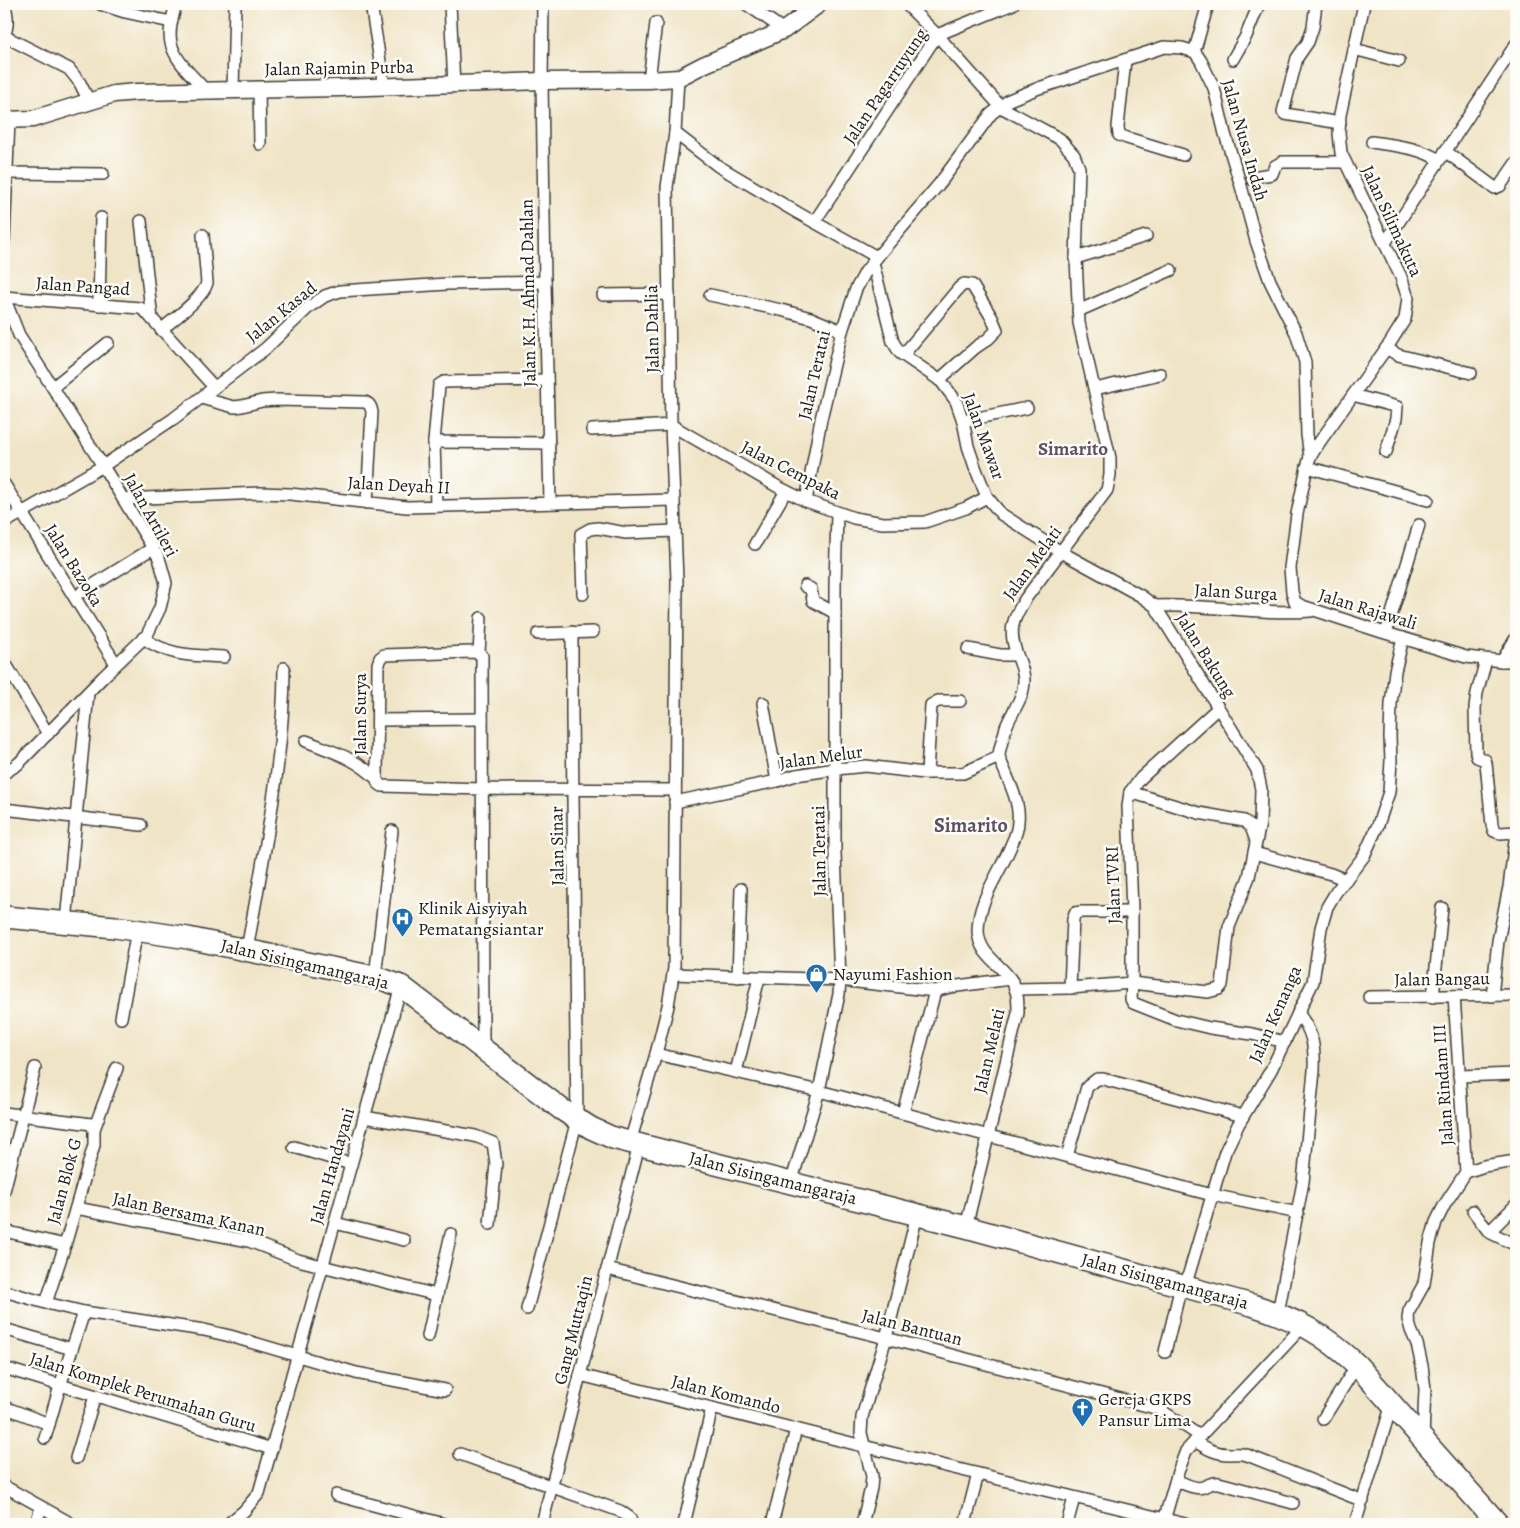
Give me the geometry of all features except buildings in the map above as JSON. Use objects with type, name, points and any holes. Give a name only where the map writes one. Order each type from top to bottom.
[{"type":"highway","name":"Jalan Sisingamangaraja","points":[[4,916],[137,930],[188,938],[375,977],[401,986],[577,1120],[613,1138],[966,1227],[1278,1314],[1304,1325],[1338,1347],[1357,1365],[1498,1524]]},
{"type":"street","points":[[4,4],[8,19],[8,28],[4,36],[69,69],[80,83],[89,101]]},
{"type":"street","points":[[100,4],[125,12],[171,22]]},
{"type":"street","points":[[176,4],[171,22],[170,42],[176,57],[205,90]]},
{"type":"street","points":[[233,90],[235,4]]},
{"type":"street","points":[[371,4],[384,87]]},
{"type":"street","points":[[450,4],[454,85]]},
{"type":"street","name":"Jalan K.H. Ahmad Dahlan","points":[[543,4],[544,282],[550,504]]},
{"type":"street","points":[[746,4],[784,30]]},
{"type":"street","points":[[678,78],[703,65],[784,30],[802,11],[819,4]]},
{"type":"street","name":"Jalan Melati","points":[[906,4],[985,87],[1001,107],[1060,139],[1074,155],[1079,168],[1076,258],[1079,322],[1110,458],[1110,475],[1107,490],[1026,598],[1012,624],[1013,643],[1024,680],[1021,696],[1006,726],[999,757],[1011,785],[1017,807],[1018,821],[1006,859],[981,907],[978,931],[980,944],[986,955],[1010,979],[1015,989],[1018,996],[1018,1013],[966,1227]]},
{"type":"street","name":"Jalan Pagarruyung","points":[[815,222],[937,35],[1012,4]]},
{"type":"street","points":[[1196,46],[1208,4]]},
{"type":"street","points":[[1233,59],[1246,36],[1259,4]]},
{"type":"street","points":[[1316,4],[1313,27],[1308,42],[1297,58],[1283,112],[1285,114],[1340,123]]},
{"type":"street","name":"Jalan Silimakuta","points":[[1308,462],[1405,319],[1408,298],[1401,277],[1341,153],[1340,123],[1364,4]]},
{"type":"street","points":[[649,80],[656,23]]},
{"type":"street","points":[[1385,244],[1516,44]]},
{"type":"street","name":"Jalan Nusa Indah","points":[[875,260],[940,183],[991,114],[1009,100],[1039,88],[1164,47],[1182,48],[1195,52],[1214,88],[1225,134],[1256,241],[1270,281],[1296,333],[1305,362],[1308,462]]},
{"type":"street","points":[[1354,49],[1399,61]]},
{"type":"street","points":[[1126,60],[1118,127],[1119,134],[1183,154]]},
{"type":"street","name":"Jalan Rajamin Purba","points":[[7,120],[33,119],[114,94],[137,92],[678,78]]},
{"type":"street","name":"Jalan Dahlia","points":[[675,802],[677,580],[671,426],[667,187],[675,133],[678,78]]},
{"type":"street","points":[[259,90],[260,144]]},
{"type":"street","points":[[4,240],[7,120]]},
{"type":"street","points":[[675,133],[718,166],[815,222],[875,260]]},
{"type":"street","points":[[1372,142],[1442,155],[1495,188],[1500,186],[1516,163]]},
{"type":"street","points":[[1252,179],[1272,174],[1275,166],[1282,162],[1345,162]]},
{"type":"street","points":[[7,173],[103,174]]},
{"type":"street","points":[[99,306],[101,218]]},
{"type":"street","points":[[142,221],[152,319]]},
{"type":"street","points":[[161,330],[206,288],[203,235]]},
{"type":"street","points":[[1076,258],[1146,236]]},
{"type":"street","name":"Jalan Teratai","points":[[806,500],[821,419],[842,331],[856,289],[875,260]]},
{"type":"street","name":"Jalan Mawar","points":[[875,260],[894,342],[900,353],[939,380],[956,401],[963,421],[968,446],[987,497],[1001,514],[1061,552]]},
{"type":"street","points":[[1078,311],[1171,270]]},
{"type":"street","name":"Jalan Kasad","points":[[4,523],[103,466],[172,419],[265,349],[309,307],[325,296],[340,291],[447,284],[544,282]]},
{"type":"street","points":[[903,355],[961,286],[966,284],[972,285],[992,318],[997,331],[939,380]]},
{"type":"street","points":[[603,294],[669,294]]},
{"type":"street","points":[[710,295],[811,318],[842,331]]},
{"type":"street","name":"Jalan Pangad","points":[[4,297],[140,308],[145,311],[214,387]]},
{"type":"street","name":"Jalan Artileri","points":[[4,297],[19,334],[160,558],[166,583],[157,616],[143,638],[18,764],[4,773]]},
{"type":"street","points":[[53,387],[108,343]]},
{"type":"street","points":[[1386,348],[1398,355],[1471,373]]},
{"type":"street","points":[[1095,389],[1160,374]]},
{"type":"street","points":[[436,506],[434,442],[437,390],[441,383],[547,380]]},
{"type":"street","points":[[1353,395],[1398,407],[1386,452]]},
{"type":"street","points":[[201,398],[234,407],[276,400],[365,402],[369,404],[372,412],[367,503]]},
{"type":"street","points":[[963,421],[1027,408]]},
{"type":"street","points":[[592,430],[671,426]]},
{"type":"street","name":"Jalan Cempaka","points":[[671,426],[786,491],[837,513],[854,518],[883,523],[924,522],[966,508],[987,497]]},
{"type":"street","points":[[434,442],[549,443]]},
{"type":"street","points":[[1308,462],[1428,500]]},
{"type":"street","name":"Jalan Rajawali","points":[[1308,462],[1297,514],[1290,568],[1292,592],[1296,602],[1302,606],[1386,634],[1466,657],[1516,661]]},
{"type":"street","name":"Jalan Bazoka","points":[[4,484],[116,664]]},
{"type":"street","points":[[755,544],[786,491]]},
{"type":"street","name":"Jalan Deyah II","points":[[123,499],[260,493],[290,494],[406,507],[674,500]]},
{"type":"street","name":"Jalan Teratai","points":[[791,1183],[818,1090],[839,994],[840,980],[835,852],[837,513]]},
{"type":"street","points":[[1386,634],[1419,525]]},
{"type":"street","points":[[583,594],[581,534],[590,529],[598,528],[626,533],[674,531]]},
{"type":"street","points":[[82,592],[153,548]]},
{"type":"street","name":"Jalan Bakung","points":[[1061,552],[1141,596],[1155,606],[1257,770],[1261,789],[1260,823],[1254,853],[1249,877],[1229,927],[1224,982],[1221,987],[1208,992],[1132,983]]},
{"type":"street","points":[[805,586],[811,589],[812,599],[815,602],[835,613]]},
{"type":"street","name":"Jalan Surga","points":[[1155,606],[1291,612],[1314,610]]},
{"type":"street","points":[[481,618],[479,653],[482,656],[483,1048]]},
{"type":"street","name":"Jalan Sinar","points":[[527,1309],[577,1120],[572,632]]},
{"type":"street","points":[[538,634],[593,632]]},
{"type":"street","points":[[143,638],[153,645],[179,654],[224,657]]},
{"type":"street","name":"Jalan Kenanga","points":[[1165,1352],[1183,1286],[1226,1152],[1243,1116],[1271,1070],[1313,982],[1321,928],[1327,907],[1336,892],[1364,856],[1378,825],[1389,792],[1391,704],[1395,671],[1403,638]]},
{"type":"street","points":[[1502,661],[1516,638]]},
{"type":"street","points":[[968,650],[1000,655],[1017,655]]},
{"type":"street","name":"Jalan Surya","points":[[479,653],[384,655],[380,658],[378,664],[378,783],[382,786],[482,790],[675,790]]},
{"type":"street","points":[[1486,660],[1475,708],[1476,753],[1477,757],[1485,760],[1486,763],[1494,830],[1500,833],[1516,832],[1509,887],[1498,941],[1492,996]]},
{"type":"street","points":[[4,662],[48,734]]},
{"type":"street","points":[[248,950],[277,777],[284,697],[284,668]]},
{"type":"street","points":[[66,922],[88,693]]},
{"type":"street","points":[[927,773],[931,705],[938,701],[960,701]]},
{"type":"street","points":[[762,703],[777,781]]},
{"type":"street","points":[[1218,708],[1141,778],[1130,792],[1201,813],[1244,821],[1251,827],[1256,841]]},
{"type":"street","points":[[378,720],[482,719]]},
{"type":"street","points":[[306,741],[348,757],[364,767],[377,780]]},
{"type":"street","name":"Jalan Melur","points":[[675,802],[836,769],[866,766],[927,773],[963,773],[999,757]]},
{"type":"street","name":"Jalan TVRI","points":[[1130,792],[1128,806],[1132,912],[1131,999],[1133,1003],[1176,1020],[1284,1042]]},
{"type":"street","name":"Gang Muttaqin","points":[[542,1524],[607,1269],[668,1006],[673,974],[675,802]]},
{"type":"street","points":[[4,809],[141,825]]},
{"type":"street","points":[[375,977],[392,831]]},
{"type":"street","points":[[1254,853],[1331,874],[1346,880]]},
{"type":"street","points":[[738,977],[741,889]]},
{"type":"street","points":[[1433,996],[1442,908]]},
{"type":"street","points":[[1070,988],[1073,919],[1075,913],[1132,912]]},
{"type":"street","points":[[121,1018],[137,930]]},
{"type":"street","points":[[673,974],[840,980],[935,991],[950,987],[1010,979]]},
{"type":"street","points":[[736,1072],[759,978]]},
{"type":"street","points":[[1015,989],[1070,988],[1132,983]]},
{"type":"street","name":"Jalan Handayani","points":[[228,1524],[244,1512],[259,1493],[401,986]]},
{"type":"street","points":[[903,1113],[935,991]]},
{"type":"street","name":"Jalan Bangau","points":[[1369,997],[1516,995]]},
{"type":"street","name":"Jalan Rindam III","points":[[1454,996],[1466,1172]]},
{"type":"street","points":[[1278,1314],[1304,1175],[1314,1062],[1314,1047],[1310,1030],[1298,1013]]},
{"type":"street","points":[[656,1054],[818,1090],[1212,1195],[1298,1213]]},
{"type":"street","points":[[4,1191],[36,1068]]},
{"type":"street","name":"Jalan Blok G","points":[[46,1303],[94,1145],[94,1129],[117,1068]]},
{"type":"street","points":[[1459,1076],[1516,1074]]},
{"type":"street","points":[[1067,1156],[1087,1087],[1097,1079],[1243,1116]]},
{"type":"street","points":[[4,1113],[91,1124],[94,1129]]},
{"type":"street","points":[[364,1117],[475,1136],[493,1142],[496,1164],[490,1224]]},
{"type":"street","points":[[294,1147],[351,1164]]},
{"type":"street","points":[[1423,1440],[1425,1389],[1417,1344],[1408,1319],[1409,1311],[1424,1284],[1430,1243],[1436,1222],[1445,1204],[1466,1172],[1484,1166],[1516,1161]]},
{"type":"street","points":[[1489,1232],[1516,1205]]},
{"type":"street","name":"Jalan Bersama Kanan","points":[[76,1208],[249,1241],[298,1260],[437,1295]]},
{"type":"street","points":[[1473,1211],[1489,1232],[1516,1245]]},
{"type":"street","points":[[862,1524],[872,1476],[863,1446],[861,1433],[862,1417],[886,1338],[917,1215]]},
{"type":"street","points":[[335,1223],[404,1240]]},
{"type":"street","points":[[4,1231],[65,1245]]},
{"type":"street","points":[[428,1336],[451,1234]]},
{"type":"street","name":"Jalan Bantuan","points":[[607,1269],[886,1338],[1159,1409],[1214,1452],[1247,1454],[1363,1501]]},
{"type":"street","points":[[4,1291],[84,1312],[204,1330],[356,1373],[445,1390]]},
{"type":"street","points":[[45,1438],[84,1312]]},
{"type":"street","points":[[1164,1522],[1186,1451],[1304,1325]]},
{"type":"street","points":[[4,1329],[72,1349]]},
{"type":"street","points":[[1323,1419],[1357,1365]]},
{"type":"street","name":"Jalan Komplek Perumahan Guru","points":[[4,1368],[272,1449]]},
{"type":"street","name":"Jalan Komando","points":[[580,1375],[863,1446]]},
{"type":"street","points":[[76,1458],[95,1396]]},
{"type":"street","points":[[1355,1524],[1392,1404]]},
{"type":"street","points":[[4,1407],[49,1424]]},
{"type":"street","points":[[684,1524],[712,1408]]},
{"type":"street","points":[[772,1524],[796,1429]]},
{"type":"street","points":[[863,1446],[1164,1522],[1185,1524]]},
{"type":"street","points":[[460,1454],[620,1511],[630,1518],[631,1524]]},
{"type":"street","points":[[965,1524],[978,1474]]},
{"type":"street","points":[[1176,1480],[1196,1488],[1202,1488],[1211,1483],[1218,1483],[1293,1503]]},
{"type":"street","points":[[4,1486],[72,1524]]},
{"type":"street","points":[[336,1495],[444,1524]]},
{"type":"street","points":[[1067,1524],[1074,1498]]},
{"type":"street","points":[[36,1524],[41,1507]]},
{"type":"place","name":"Klinik Aisyiyah Pematangsiantar","points":[[402,937]]},
{"type":"place","name":"Nayumi Fashion","points":[[817,993]]},
{"type":"place","name":"Gereja GKPS Pansur Lima","points":[[1082,1428]]},
{"type":"district","name":"Simarito","points":[[1073,449]]},
{"type":"district","name":"Simarito","points":[[971,825]]}]
